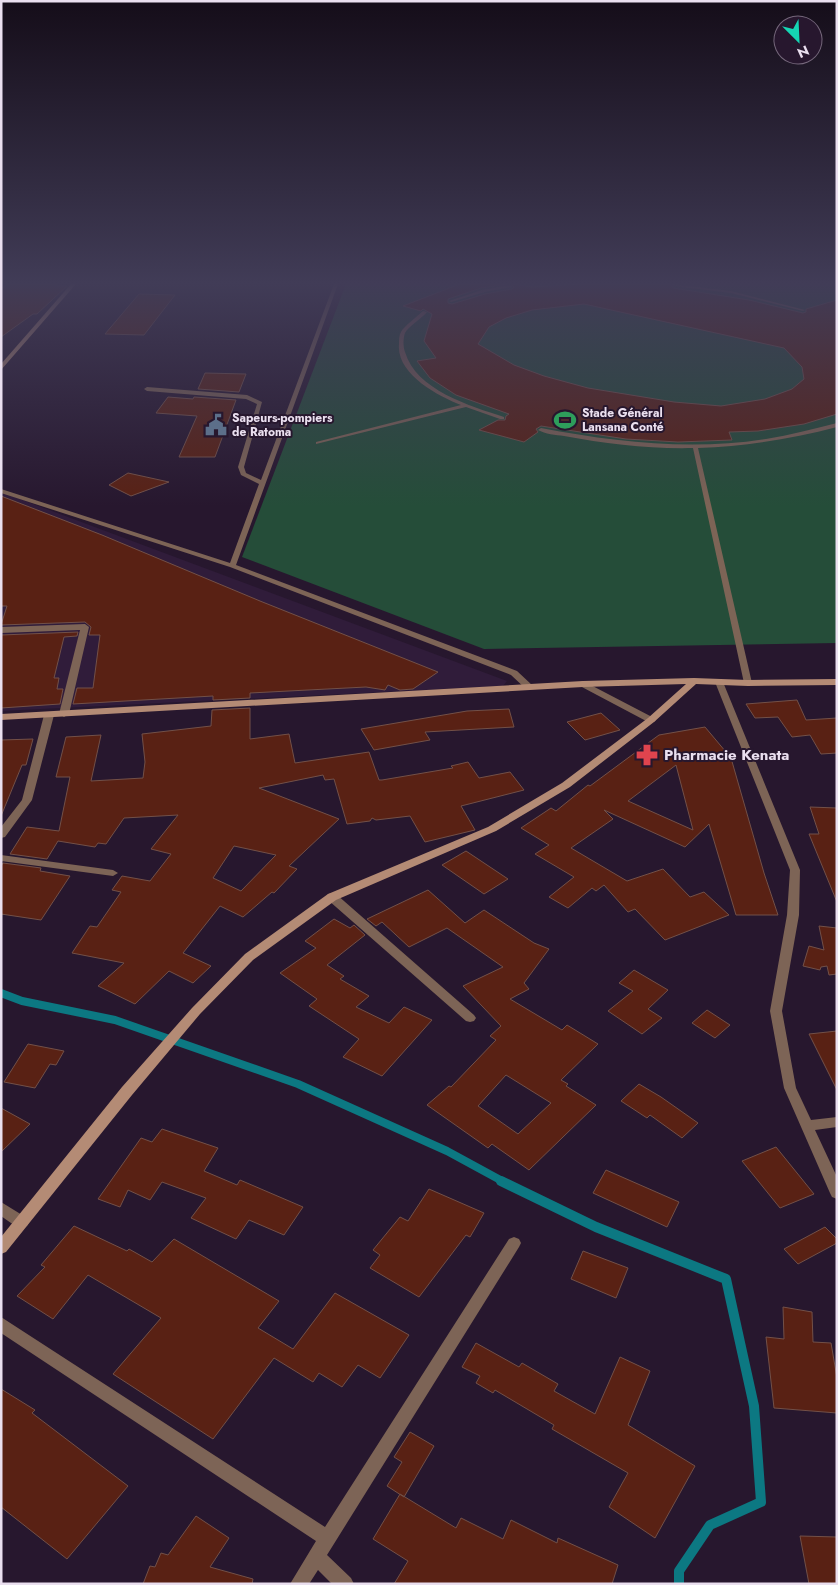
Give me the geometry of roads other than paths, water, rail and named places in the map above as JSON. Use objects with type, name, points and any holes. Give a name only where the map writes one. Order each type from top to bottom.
[{"type":"street","points":[[1,368],[10,358]]},
{"type":"street","points":[[1,630],[85,628],[64,714]]},
{"type":"street","points":[[1,717],[583,684],[694,681],[748,683],[837,682]]},
{"type":"street","points":[[1,1248],[127,1091],[196,1011],[249,957],[332,897],[492,829],[566,784],[651,720],[694,681]]},
{"type":"street","points":[[719,682],[795,870],[793,915],[776,1011],[790,1088],[837,1193]]},
{"type":"street","points":[[583,684],[651,720]]},
{"type":"street","points":[[1,834],[27,800],[49,714]]},
{"type":"street","points":[[1,858],[113,873]]},
{"type":"street","points":[[332,897],[470,1018]]},
{"type":"street","points":[[807,1126],[837,1122]]},
{"type":"street","points":[[1,1208],[22,1222]]},
{"type":"street","points":[[299,1584],[514,1243]]},
{"type":"street","points":[[1,1324],[327,1538]]},
{"type":"street","points":[[316,1556],[345,1584]]},
{"type":"lane","points":[[232,566],[309,358]]},
{"type":"lane","points":[[405,358],[407,364],[418,376],[438,392],[465,406],[502,418]]},
{"type":"lane","points":[[147,390],[247,397],[260,403],[241,467],[243,474],[263,483]]},
{"type":"lane","points":[[318,443],[465,406]]},
{"type":"lane","points":[[542,430],[572,437],[637,445],[695,446],[761,442],[837,425]]},
{"type":"lane","points":[[695,446],[748,683]]},
{"type":"lane","points":[[1,491],[232,566],[514,673],[529,687]]},
{"type":"waterway","points":[[1,993],[22,1001],[115,1020],[298,1084],[447,1151],[504,1182]]},
{"type":"waterway","points":[[501,1181],[596,1227],[726,1279],[754,1406],[761,1502],[710,1525],[679,1571],[679,1584]]},
{"type":"place","name":"Stade Général Lansana Conté","points":[[565,420]]},
{"type":"place","name":"Sapeurs-pompiers de Ratoma","points":[[216,425]]},
{"type":"place","name":"Pharmacie Kenata","points":[[647,755]]}]
